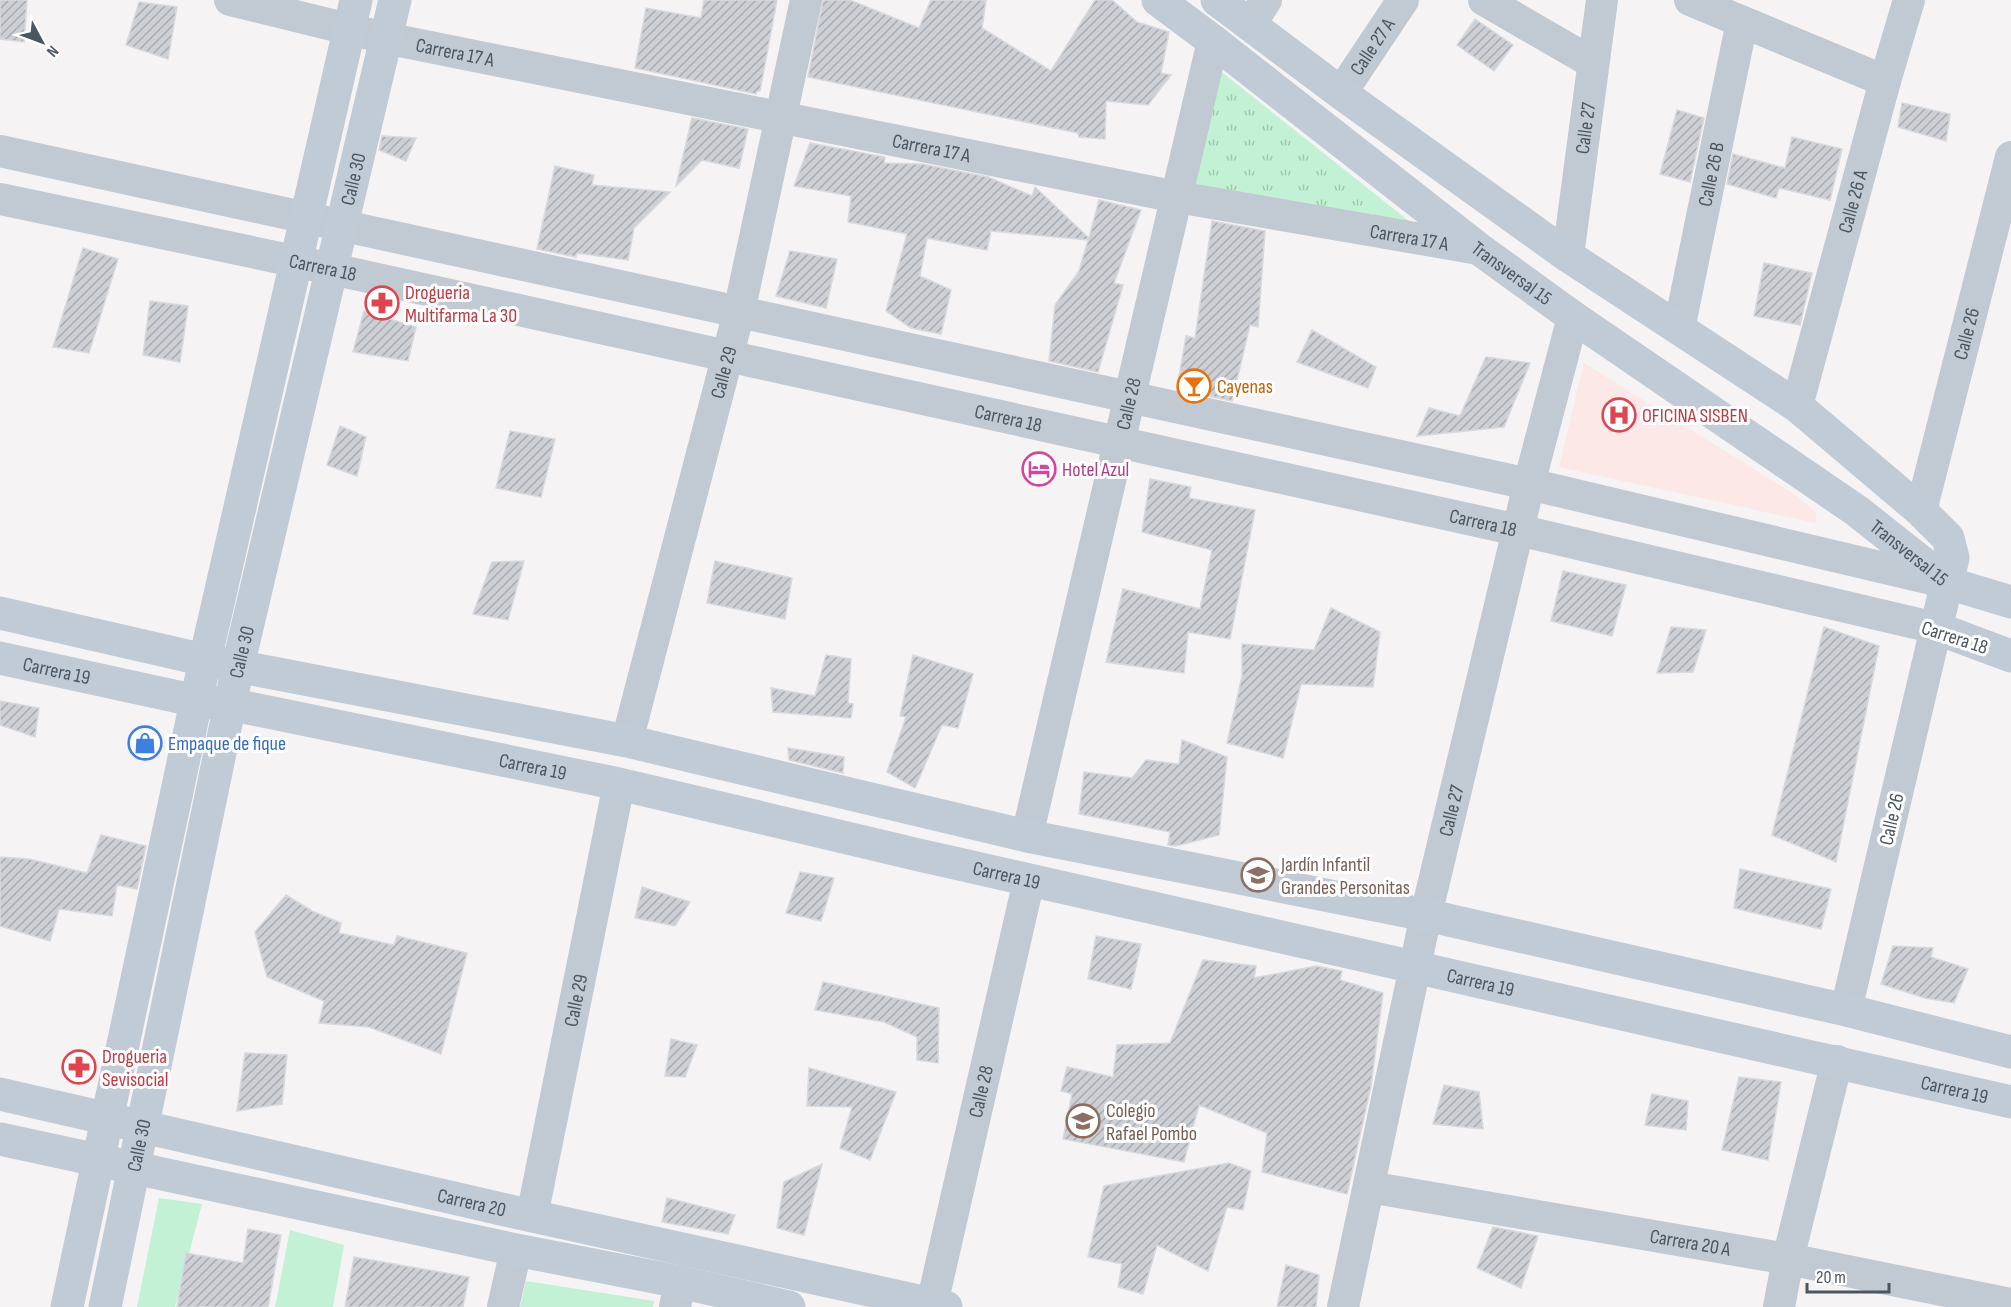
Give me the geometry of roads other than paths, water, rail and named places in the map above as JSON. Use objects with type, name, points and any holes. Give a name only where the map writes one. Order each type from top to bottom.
[{"type":"main road","name":"Calle 30","points":[[105,1307],[229,704],[332,269],[340,225],[395,0]]},
{"type":"main road","name":"Transversal 15","points":[[1158,0],[1479,249],[1573,317],[1857,511],[1948,583],[1953,558],[1948,538],[1921,511],[1797,406],[1568,256],[1341,93],[1258,12],[1217,0]]},
{"type":"main road","name":"Calle 30","points":[[68,1307],[205,660],[353,14]]},
{"type":"main road","points":[[1936,628],[1948,583],[2011,602]]},
{"type":"main road","points":[[0,613],[205,660],[627,741],[1027,836],[1426,915],[1846,1010],[2011,1053]]},
{"type":"main road","name":"Carrera 18","points":[[1936,628],[2011,656]]},
{"type":"main road","name":"Carrera 19","points":[[0,658],[197,700],[229,704],[619,784],[1029,880],[2011,1102]]},
{"type":"main road","name":"Carrera 20","points":[[0,1094],[532,1216],[939,1305]]},
{"type":"main road","name":"Carrera 20","points":[[0,1139],[516,1250],[678,1295],[789,1307]]},
{"type":"street","points":[[230,0],[353,14]]},
{"type":"street","name":"Calle 29","points":[[627,741],[739,312],[806,0]]},
{"type":"street","name":"Calle 27 A","points":[[1341,93],[1404,0]]},
{"type":"street","points":[[1484,0],[1593,63]]},
{"type":"street","name":"Calle 27","points":[[1568,256],[1602,0]]},
{"type":"street","points":[[1690,0],[1885,81]]},
{"type":"street","name":"Calle 26 A","points":[[1797,406],[1909,0]]},
{"type":"street","name":"Carrera 17 A","points":[[353,14],[385,38],[1177,197],[1479,249]]},
{"type":"street","name":"Calle 26 B","points":[[1679,329],[1742,22]]},
{"type":"street","name":"Calle 28","points":[[1027,836],[1213,41]]},
{"type":"street","points":[[0,151],[1529,484],[1948,583]]},
{"type":"street","name":"Calle 26","points":[[1921,511],[2011,157]]},
{"type":"street","name":"Carrera 18","points":[[0,199],[332,269],[1518,530],[1936,628]]},
{"type":"street","name":"Calle 27","points":[[1343,1307],[1426,915],[1529,484],[1573,317]]},
{"type":"street","name":"Calle 26","points":[[1846,1010],[1936,628]]},
{"type":"street","name":"Calle 29","points":[[532,1216],[619,784]]},
{"type":"street","name":"Calle 28","points":[[939,1305],[1029,880]]},
{"type":"street","points":[[1779,1307],[1788,1259],[1837,1061]]},
{"type":"street","name":"Carrera 20 A","points":[[1369,1187],[1788,1259],[2011,1304]]},
{"type":"street","points":[[503,1307],[516,1250]]},
{"type":"place","name":"Drogueria Multifarma La 30","points":[[382,303]]},
{"type":"place","name":"Cayenas","points":[[1194,386]]},
{"type":"place","name":"OFICINA SISBEN","points":[[1619,415]]},
{"type":"place","name":"Hotel Azul","points":[[1039,469]]},
{"type":"place","name":"Empaque de fique","points":[[145,743]]},
{"type":"place","name":"Jardín Infantil Grandes Personitas","points":[[1258,875]]},
{"type":"place","name":"Drogueria Sevisocial","points":[[79,1067]]},
{"type":"place","name":"Colegio Rafael Pombo","points":[[1083,1121]]}]
